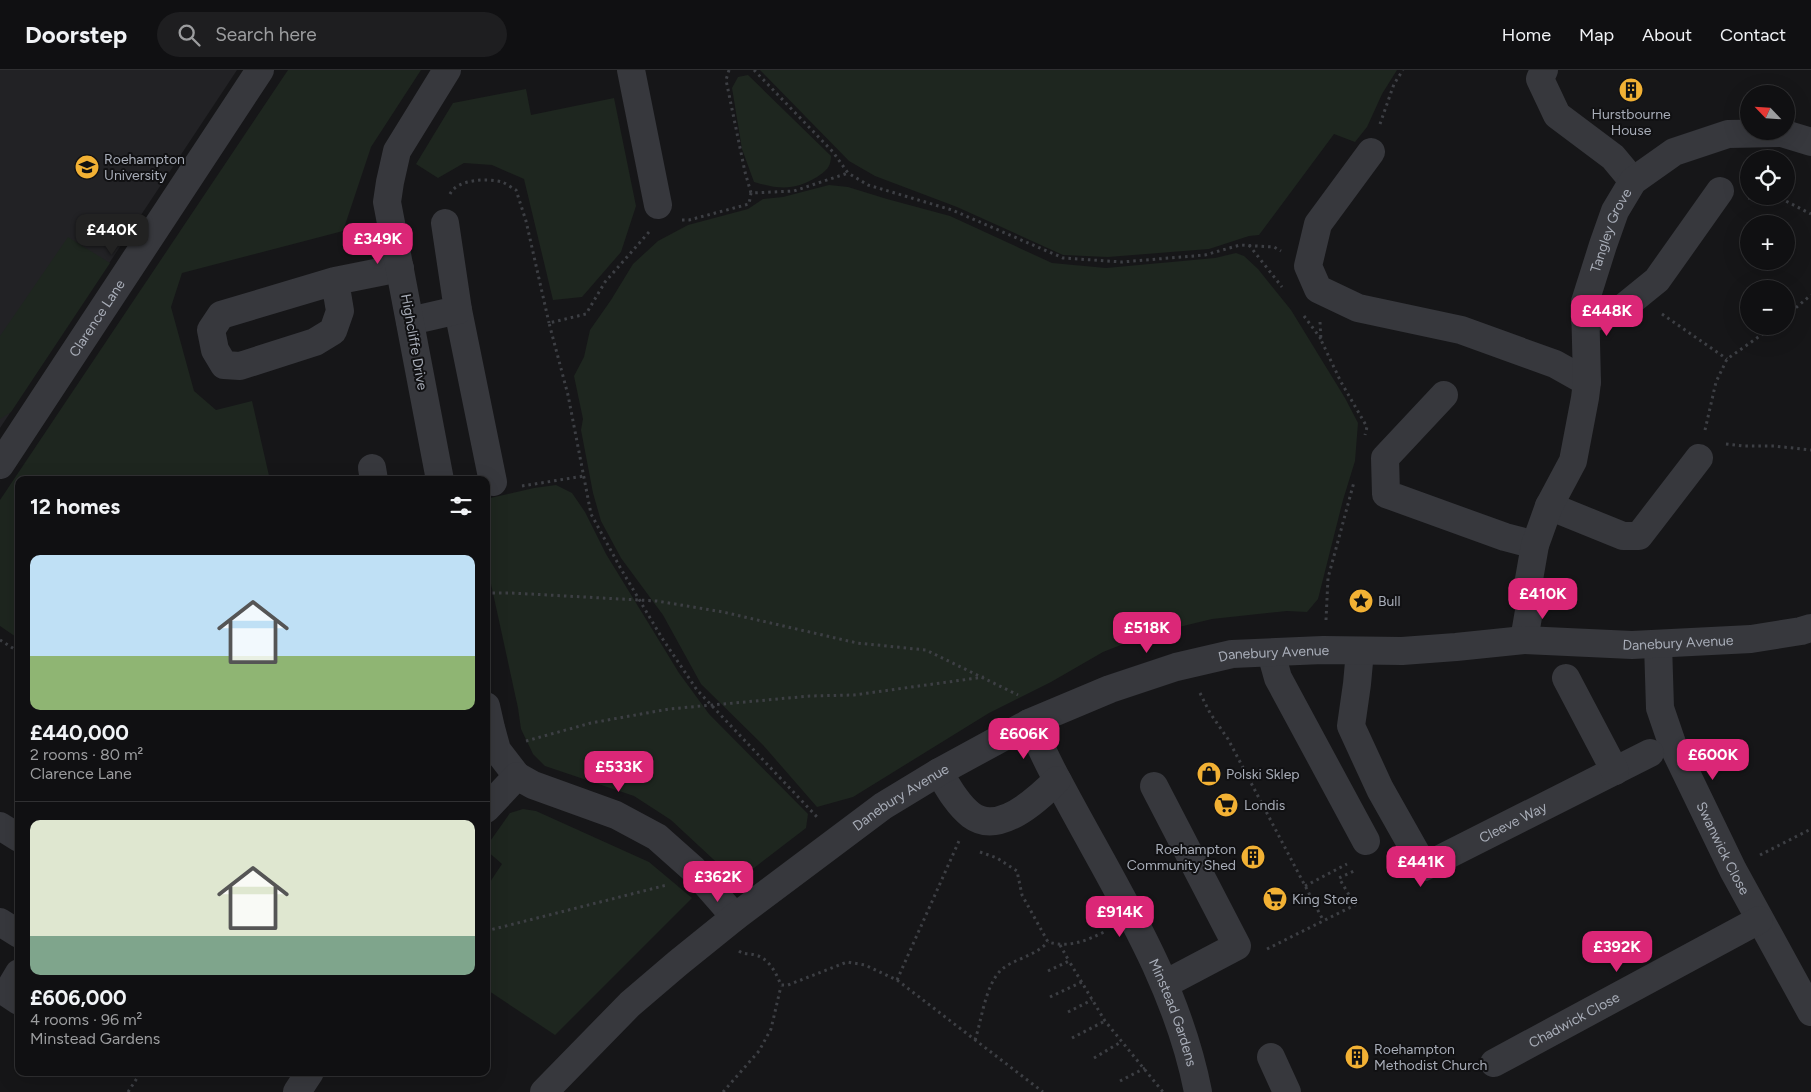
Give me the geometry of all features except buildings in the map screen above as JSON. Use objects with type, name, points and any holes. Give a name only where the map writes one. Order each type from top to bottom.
[{"type":"street","name":"Clarence Lane","points":[[0,465],[260,70]]},
{"type":"street","name":"Highcliffe Drive","points":[[439,476],[387,202],[397,151],[447,70]]},
{"type":"street","points":[[631,70],[663,217]]},
{"type":"street","points":[[1544,70],[1540,79],[1557,115],[1614,157],[1633,181]]},
{"type":"street","name":"Tangley Grove","points":[[1524,640],[1529,611],[1528,585],[1535,545],[1549,506],[1573,460],[1587,382],[1585,302],[1615,211],[1633,181],[1674,152],[1728,134],[1782,133],[1811,142]]},
{"type":"street","points":[[1371,152],[1318,224],[1313,277],[1358,308],[1462,330],[1556,364],[1587,382]]},
{"type":"street","points":[[1585,320],[1620,310],[1657,280],[1720,191]]},
{"type":"street","points":[[445,223],[458,310],[493,482]]},
{"type":"street","points":[[335,281],[400,268]]},
{"type":"street","points":[[410,321],[458,310]]},
{"type":"street","points":[[1444,395],[1385,458],[1386,494],[1535,545]]},
{"type":"street","points":[[1549,506],[1622,536],[1639,536],[1701,449]]},
{"type":"street","name":"Danebury Avenue","points":[[544,1092],[630,1004],[735,917],[883,806],[939,772],[1027,711],[1232,654],[1323,650],[1402,651],[1524,640],[1604,645],[1658,644],[1751,639],[1811,628]]},
{"type":"street","name":"Swanwick Close","points":[[1658,644],[1660,708],[1673,746],[1733,870],[1811,1012]]},
{"type":"street","name":"Cleeve Way","points":[[1360,651],[1350,726],[1380,788],[1424,867],[1650,753]]},
{"type":"street","points":[[1271,653],[1278,678],[1366,841]]},
{"type":"street","points":[[1566,678],[1615,770]]},
{"type":"street","name":"Minstead Gardens","points":[[1027,711],[1057,780],[1133,917],[1172,999],[1198,1092]]},
{"type":"street","points":[[490,724],[497,750],[517,776],[532,785],[616,815],[657,837],[693,869],[735,917]]},
{"type":"street","points":[[939,772],[952,794],[972,816],[991,822],[1016,814],[1040,797],[1057,780]]},
{"type":"street","points":[[490,805],[517,776]]},
{"type":"street","points":[[1154,786],[1237,946],[1165,984]]},
{"type":"street","points":[[0,826],[15,835]]},
{"type":"street","name":"Chadwick Close","points":[[1494,1063],[1759,920]]},
{"type":"street","points":[[0,922],[15,931]]},
{"type":"street","points":[[15,979],[6,993],[15,999]]},
{"type":"street","points":[[1271,1056],[1287,1092]]},
{"type":"street","points":[[297,1092],[307,1076]]},
{"type":"path","points":[[549,323],[586,314],[605,282],[663,217],[689,220],[748,204],[751,193],[726,80],[729,70]]},
{"type":"path","points":[[754,70],[832,152],[848,173],[868,185],[952,210],[1063,258],[1131,261],[1205,255],[1240,245],[1274,247],[1313,277],[1321,340],[1341,382],[1367,427],[1365,436]]},
{"type":"path","points":[[1371,152],[1394,84],[1403,70]]},
{"type":"path","points":[[751,193],[794,191],[848,173]]},
{"type":"path","points":[[445,223],[445,204],[452,189],[464,182],[484,180],[501,182],[516,190],[526,221],[568,396],[591,514],[620,569],[697,690],[822,823]]},
{"type":"path","points":[[1720,191],[1747,198],[1780,198],[1811,214]]},
{"type":"path","points":[[1795,308],[1811,295]]},
{"type":"path","points":[[1636,296],[1727,359]]},
{"type":"path","points":[[1761,335],[1727,359],[1716,382],[1701,449],[1774,446],[1811,450]]},
{"type":"path","points":[[1326,625],[1328,578],[1356,473]]},
{"type":"path","points":[[493,482],[499,490],[584,476]]},
{"type":"path","points":[[490,593],[657,601],[723,612],[857,643],[926,650],[985,677],[1027,711]]},
{"type":"path","points":[[0,640],[15,649]]},
{"type":"path","points":[[1191,664],[1201,694],[1210,713],[1228,739],[1323,921]]},
{"type":"path","points":[[497,750],[591,723],[669,709],[810,696],[854,695],[985,677]]},
{"type":"path","points":[[897,980],[972,816]]},
{"type":"path","points":[[1733,870],[1811,829]]},
{"type":"path","points":[[958,844],[966,847]]},
{"type":"path","points":[[974,850],[997,858],[1017,871],[1022,895],[1048,942],[1060,945],[1091,938],[1133,917]]},
{"type":"path","points":[[490,930],[658,888],[683,880],[693,869]]},
{"type":"path","points":[[1266,950],[1355,905],[1339,878],[1357,869]]},
{"type":"path","points":[[975,1040],[990,986],[1001,970],[1041,949],[1048,942]]},
{"type":"path","points":[[1060,945],[1105,1021],[1163,1092]]},
{"type":"path","points":[[723,1092],[758,1052],[771,1029],[781,985],[773,967],[757,955],[741,953],[735,947]]},
{"type":"path","points":[[781,985],[788,985],[847,962],[865,965],[897,980],[1043,1092]]},
{"type":"path","points":[[1048,971],[1069,962]]},
{"type":"path","points":[[1050,997],[1082,982]]},
{"type":"path","points":[[1068,1012],[1092,1000]]},
{"type":"path","points":[[1072,1038],[1105,1021]]},
{"type":"path","points":[[1094,1058],[1121,1042]]},
{"type":"path","points":[[1120,1082],[1145,1068]]},
{"type":"path","points":[[128,1092],[138,1076]]},
{"type":"shaded area","name":"Roehampton University","points":[[0,70],[237,70],[0,428]]},
{"type":"shaded area","points":[[288,70],[421,70],[371,147],[343,231],[182,273],[171,307],[194,391],[216,410],[252,401],[269,476],[16,476]]},
{"type":"shaded area","points":[[760,70],[1397,70],[1382,94],[1367,127],[1355,142],[1334,134],[1259,235],[1249,236],[1209,249],[1108,257],[1063,255],[957,207],[875,176],[849,161]]},
{"type":"shaded area","points":[[748,75],[831,156],[829,166],[820,175],[809,182],[794,187],[771,186],[754,182],[742,149],[732,88],[738,77]]},
{"type":"shaded area","points":[[526,89],[531,115],[614,98],[636,206],[621,252],[582,297],[553,300],[524,179],[492,165],[464,163],[438,178],[416,164],[453,103]]},
{"type":"shaded area","points":[[829,185],[848,187],[950,216],[1052,263],[1106,268],[1215,258],[1236,253],[1244,256],[1258,269],[1291,310],[1345,398],[1358,423],[1355,461],[1318,599],[1307,612],[1287,611],[1212,619],[1146,635],[1103,652],[1051,682],[989,713],[853,797],[817,807],[763,745],[701,684],[663,615],[621,558],[601,521],[593,493],[581,430],[583,419],[574,376],[584,357],[590,330],[633,264],[658,241],[688,225],[748,209],[763,199],[783,197]]},
{"type":"shaded area","points":[[68,237],[110,263],[11,412],[0,419],[0,336]]},
{"type":"shaded area","points":[[15,478],[15,636],[0,626],[0,500]]},
{"type":"shaded area","points":[[556,485],[572,493],[585,512],[606,554],[679,673],[709,714],[808,814],[806,828],[754,868],[739,873],[727,872],[671,820],[634,796],[545,766],[533,754],[521,729],[490,579],[490,498]]},
{"type":"shaded area","points":[[523,809],[536,811],[649,862],[692,898],[555,1035],[490,992],[490,882],[502,864],[490,854],[490,841],[510,813]]},
{"type":"place","name":"Hurstbourne House","points":[[1631,90]]},
{"type":"place","name":"Roehampton University","points":[[87,167]]},
{"type":"place","name":"Bull","points":[[1361,601]]},
{"type":"place","name":"Polski Sklep","points":[[1209,774]]},
{"type":"place","name":"Londis","points":[[1226,805]]},
{"type":"place","name":"Roehampton Community Shed","points":[[1253,857]]},
{"type":"place","name":"King Store","points":[[1275,899]]},
{"type":"place","name":"Roehampton Methodist Church","points":[[1357,1057]]}]
